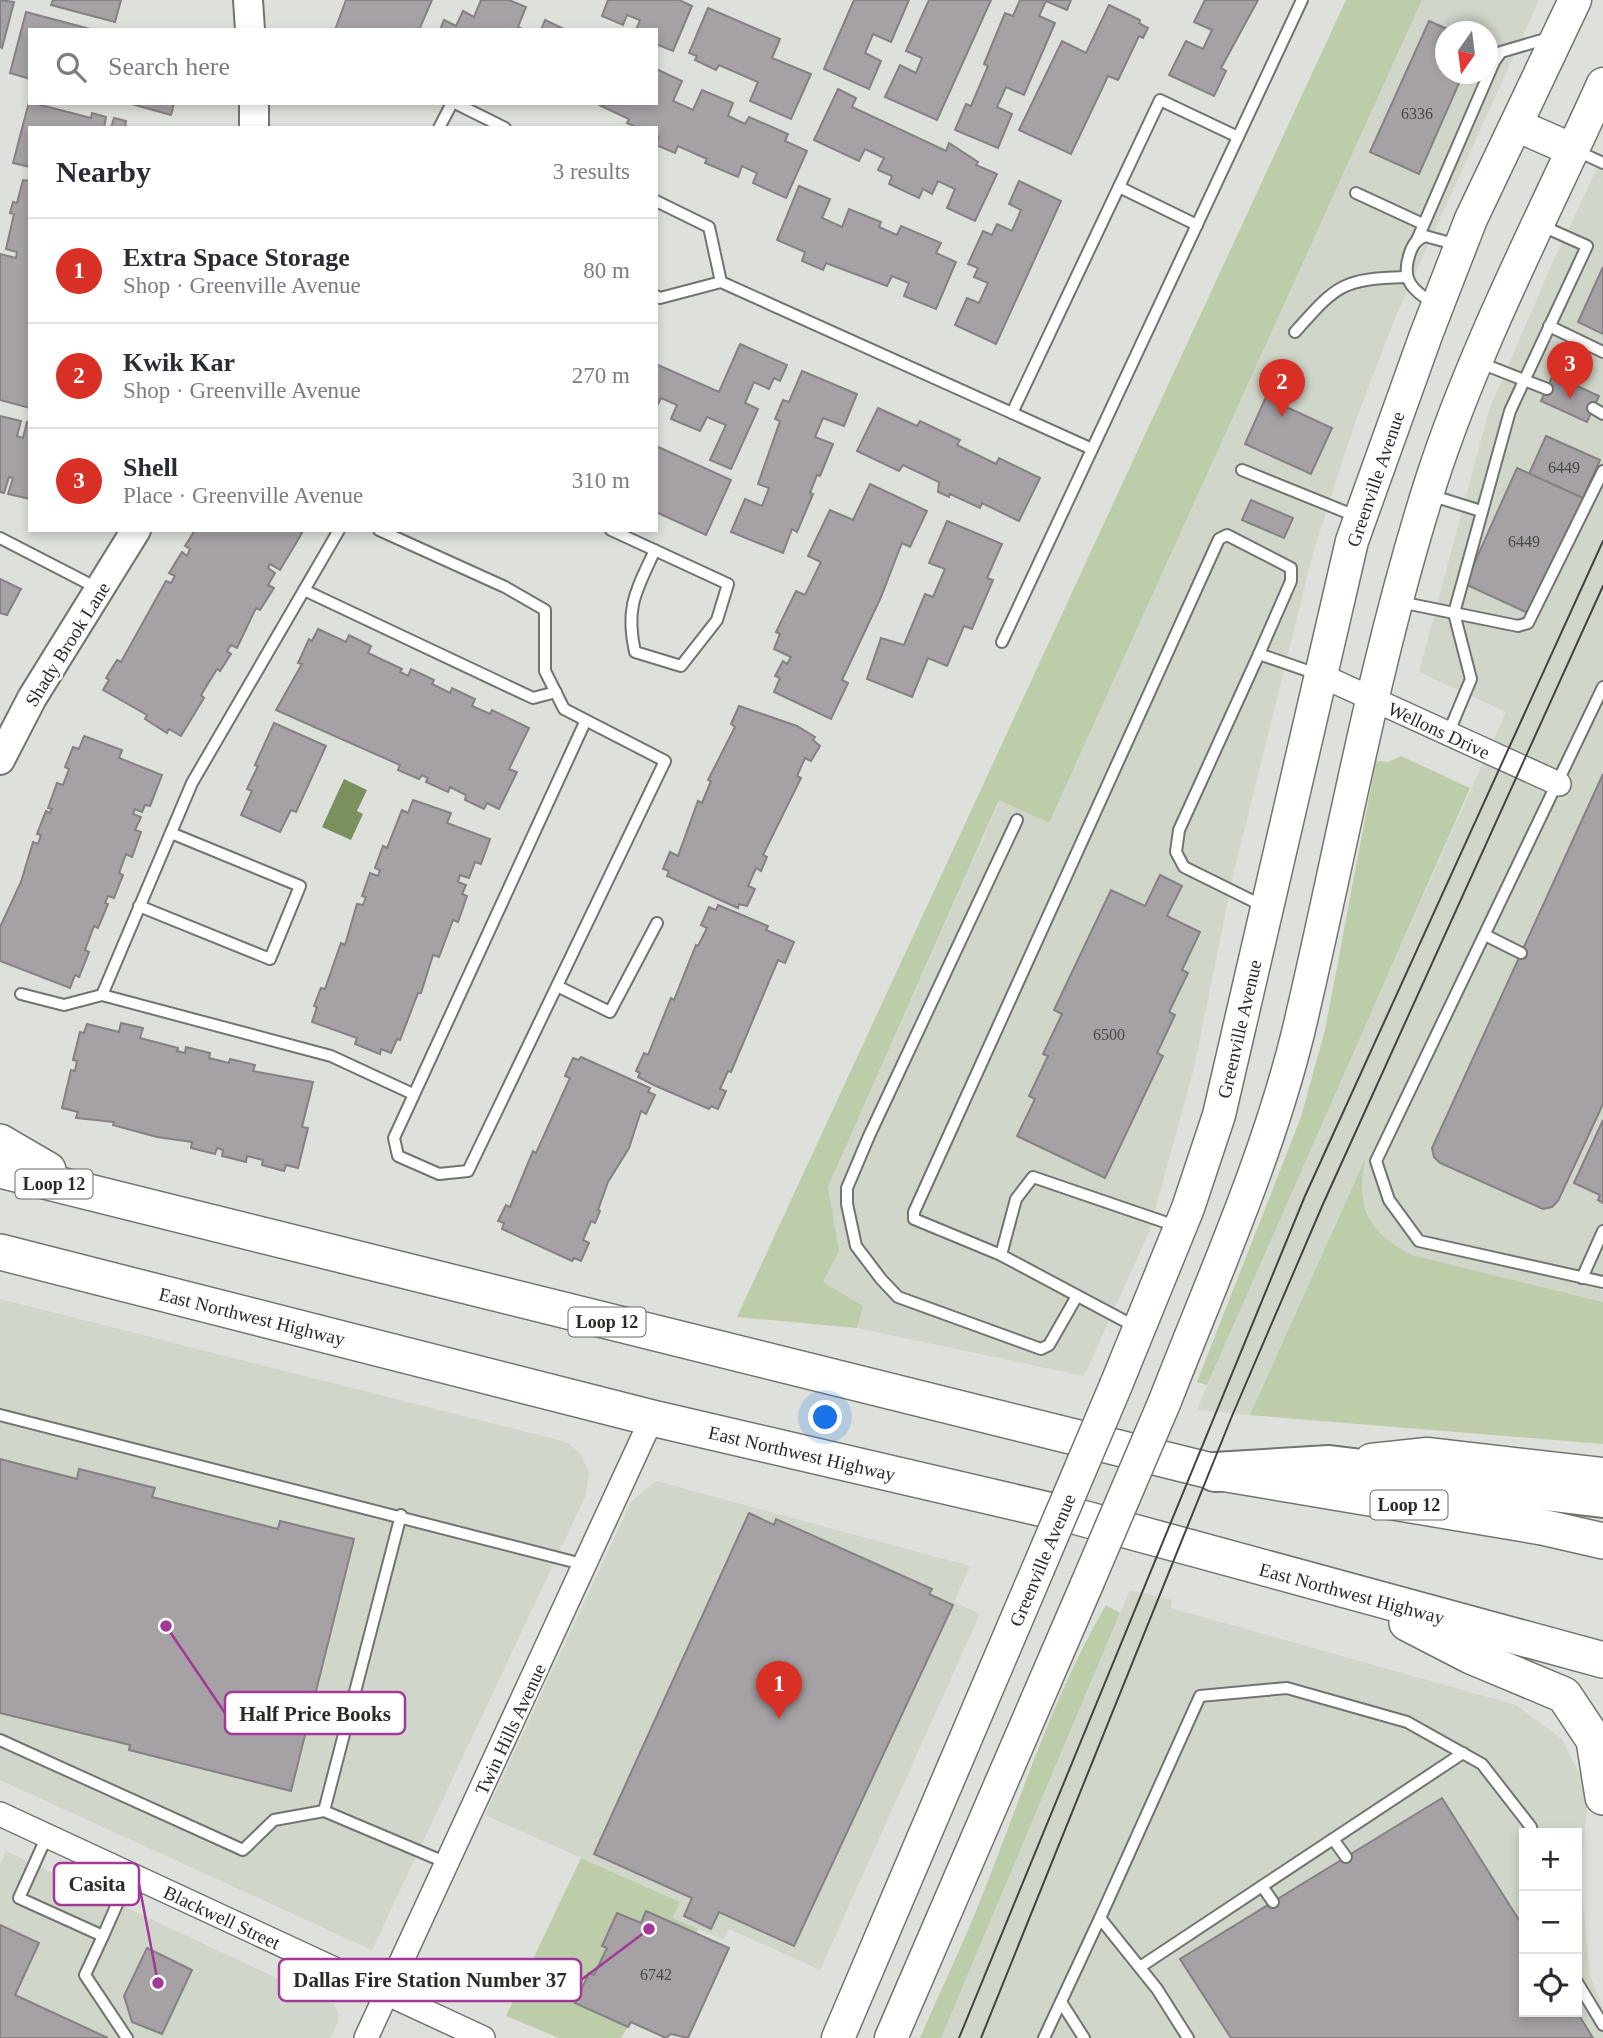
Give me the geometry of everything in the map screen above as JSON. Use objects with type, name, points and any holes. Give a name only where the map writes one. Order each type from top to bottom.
[{"type":"highway","points":[[1215,1472],[1329,1465],[1603,1498]]},
{"type":"main road","name":"Greenville Avenue","points":[[838,2038],[1116,1385],[1180,1227],[1219,1115],[1320,675],[1360,518],[1461,246],[1575,0]]},
{"type":"main road","points":[[891,2038],[1165,1401],[1279,1099],[1297,1034],[1370,698],[1395,601],[1427,495],[1478,362],[1603,84]]},
{"type":"main road","points":[[1516,125],[1573,150]]},
{"type":"main road","points":[[0,1142],[50,1171],[109,1198]]},
{"type":"main road","name":"Loop 12","points":[[0,1170],[1215,1472],[1542,1527],[1603,1541]]},
{"type":"main road","name":"East Northwest Highway","points":[[0,1252],[652,1418],[1078,1517],[1348,1593],[1603,1660]]},
{"type":"main road","points":[[1329,1465],[1427,1454],[1603,1474]]},
{"type":"main road","points":[[1348,1593],[1471,1656],[1564,1695],[1594,1740],[1603,1797]]},
{"type":"street","points":[[247,0],[250,28]]},
{"type":"street","points":[[254,105],[254,126]]},
{"type":"street","name":"Shady Brook Lane","points":[[0,760],[32,698],[101,591],[135,532]]},
{"type":"street","name":"Wellons Drive","points":[[1320,675],[1559,785]]},
{"type":"street","name":"Twin Hills Avenue","points":[[366,2038],[652,1418]]},
{"type":"street","name":"Blackwell Street","points":[[0,1814],[483,2038]]},
{"type":"lane","points":[[1002,642],[1303,0]]},
{"type":"lane","points":[[1437,305],[1415,291],[1406,277],[1405,267],[1494,62],[1502,52],[1511,48],[1558,35]]},
{"type":"lane","points":[[1012,413],[1160,100],[1238,137]]},
{"type":"lane","points":[[440,126],[452,105]]},
{"type":"lane","points":[[457,105],[501,126]]},
{"type":"lane","points":[[1573,150],[1603,163]]},
{"type":"lane","points":[[1119,187],[1197,225]]},
{"type":"lane","points":[[1356,193],[1423,224]]},
{"type":"lane","points":[[658,202],[709,227],[721,282]]},
{"type":"lane","points":[[1448,734],[1471,679],[1454,613],[1481,511],[1510,411],[1587,246],[1540,225]]},
{"type":"lane","points":[[1417,240],[1433,237],[1461,246]]},
{"type":"lane","points":[[1295,332],[1330,293],[1339,288],[1368,278],[1406,277]]},
{"type":"lane","points":[[658,297],[721,282],[1091,449]]},
{"type":"lane","points":[[1549,326],[1603,352]]},
{"type":"lane","points":[[1478,362],[1547,389]]},
{"type":"lane","points":[[1242,470],[1360,518]]},
{"type":"lane","points":[[1395,601],[1518,626],[1528,623],[1603,471]]},
{"type":"lane","points":[[1427,495],[1481,511]]},
{"type":"lane","points":[[102,995],[192,783],[338,532]]},
{"type":"lane","points":[[383,532],[505,587],[545,610],[545,671],[565,709],[665,761],[468,1171],[439,1174],[398,1156],[394,1138],[586,720]]},
{"type":"lane","points":[[615,532],[655,550],[728,584],[718,620],[681,666],[635,652],[629,622],[636,591],[655,550]]},
{"type":"lane","points":[[1139,1329],[1001,1255],[932,1229],[914,1219],[914,1212],[1219,539],[1227,535],[1291,568],[1291,581],[1179,830],[1176,852],[1184,867],[1267,908]]},
{"type":"lane","points":[[0,538],[101,591]]},
{"type":"lane","points":[[304,590],[533,698],[556,692]]},
{"type":"lane","points":[[1259,654],[1320,675]]},
{"type":"lane","points":[[1603,687],[1559,785],[1376,1161],[1389,1200],[1419,1241],[1603,1282]]},
{"type":"lane","points":[[1017,820],[869,1136],[848,1188],[847,1205],[856,1246],[898,1297],[1041,1349],[1049,1345],[1077,1296]]},
{"type":"lane","points":[[139,906],[270,959],[300,886],[171,833]]},
{"type":"lane","points":[[557,986],[610,1012],[657,923]]},
{"type":"lane","points":[[1485,935],[1521,953]]},
{"type":"lane","points":[[21,994],[64,1005],[102,995],[331,1056],[413,1094]]},
{"type":"lane","points":[[1001,1255],[1016,1199],[1034,1177],[1180,1227]]},
{"type":"lane","points":[[1582,1278],[1603,1231]]},
{"type":"lane","points":[[0,1415],[586,1564]]},
{"type":"lane","points":[[324,1811],[401,1515]]},
{"type":"lane","points":[[1044,2038],[1200,1696],[1287,1688],[1407,1722],[1482,1764],[1531,1828]]},
{"type":"lane","points":[[0,1740],[243,1850],[274,1819],[324,1811],[447,1864]]},
{"type":"lane","points":[[1140,1967],[1463,1753]]},
{"type":"lane","points":[[47,1836],[19,1898],[103,1936]]},
{"type":"lane","points":[[1333,1839],[1346,1857]]},
{"type":"lane","points":[[127,2038],[85,1975],[130,1875]]},
{"type":"lane","points":[[1262,1886],[1273,1902]]},
{"type":"lane","points":[[1100,1917],[1140,1967],[1188,2038]]},
{"type":"lane","points":[[1582,1990],[1603,2025]]},
{"type":"lane","points":[[1061,2002],[1084,2038]]},
{"type":"shaded area","points":[[1346,0],[1422,0],[1049,823],[999,800],[828,1187],[839,1251],[823,1282],[863,1306],[857,1328],[737,1317]]},
{"type":"shaded area","points":[[1422,0],[1539,0],[1396,316],[1358,414],[1312,557],[1233,876],[1194,1068],[1149,1232],[1084,1376],[857,1328],[863,1306],[823,1282],[839,1251],[828,1187],[1000,800],[1049,823]]},
{"type":"shaded area","points":[[1603,156],[1603,1302],[1412,1255],[1390,1244],[1373,1226],[1363,1204],[1360,1180],[1364,1162],[1250,1415],[1197,1410],[1265,1248],[1506,712],[1419,672],[1489,410],[1555,257]]},
{"type":"shaded area","points":[[1401,756],[1470,788],[1207,1385],[1197,1382],[1301,1117],[1325,1030],[1376,761],[1388,762]]},
{"type":"shaded area","points":[[344,779],[367,790],[357,811],[363,814],[351,840],[322,827]]},
{"type":"shaded area","points":[[1366,1157],[1362,1189],[1368,1216],[1375,1227],[1397,1246],[1412,1255],[1603,1302],[1603,1444],[1250,1415]]},
{"type":"shaded area","points":[[0,1299],[566,1442],[580,1453],[589,1472],[586,1495],[372,1950],[0,1780]]},
{"type":"shaded area","points":[[656,1481],[970,1566],[954,1602],[980,1614],[820,1970],[729,1929],[723,1940],[673,1918],[680,1902],[485,1815],[631,1502]]},
{"type":"shaded area","points":[[1130,1590],[1172,1600],[1171,1608],[1516,1705],[1562,1739],[1589,1794],[1582,1855],[1582,1828],[1519,1828],[1519,2017],[1582,2017],[1582,1893],[1590,1976],[1603,2007],[1603,2038],[941,2038]]},
{"type":"shaded area","points":[[1106,1605],[1120,1613],[941,2038],[920,2038],[976,1911],[1051,1717]]},
{"type":"shaded area","points":[[6,1851],[334,2005],[339,2015],[330,2038],[0,2038],[0,1865]]},
{"type":"shaded area","points":[[581,1858],[680,1902],[673,1918],[698,1929],[696,1933],[646,1911],[641,1923],[617,1913],[603,1946],[607,1948],[594,1975],[589,1973],[575,2002],[628,2027],[621,2038],[559,2038],[506,2016]]},
{"type":"building","points":[[0,0],[14,2],[2,48],[0,47]]},
{"type":"building","points":[[53,0],[121,0],[115,22],[51,5]]},
{"type":"building","points":[[346,0],[432,0],[420,28],[336,28]]},
{"type":"building","points":[[481,0],[509,0],[526,7],[518,27],[520,28],[441,28],[444,20],[456,26],[463,11],[474,17]]},
{"type":"building","points":[[608,0],[679,0],[692,6],[673,51],[658,45],[658,28],[637,28],[640,20],[627,15],[623,25],[602,16]]},
{"type":"building","points":[[854,0],[909,0],[891,42],[873,34],[865,53],[881,61],[869,89],[824,69]]},
{"type":"building","points":[[929,0],[991,0],[937,120],[885,97],[900,65],[916,73],[922,58],[906,51]]},
{"type":"building","points":[[1020,0],[1071,0],[1067,10],[1046,1],[1039,16],[1055,23],[1024,95],[1006,87],[997,107],[1012,114],[998,148],[955,130],[966,104],[971,106],[988,66],[984,64],[1005,13],[1013,16]]},
{"type":"building","points":[[1205,0],[1258,0],[1221,68],[1226,71],[1214,96],[1169,75],[1186,41],[1203,49],[1212,30],[1194,22]]},
{"type":"building","points":[[1109,5],[1140,20],[1139,23],[1148,28],[1143,38],[1139,36],[1118,80],[1108,76],[1071,154],[1019,130],[1062,41],[1086,53]]},
{"type":"building","points":[[708,8],[780,39],[772,58],[811,74],[791,119],[750,101],[758,82],[719,65],[716,70],[695,60],[697,56],[689,53]]},
{"type":"building","points":[[26,12],[86,28],[28,28],[28,78],[10,73]]},
{"type":"building","points":[[545,20],[562,28],[542,28]]},
{"type":"building","points":[[1429,21],[1435,24],[1435,84],[1459,84],[1419,174],[1370,152]]},
{"type":"building","points":[[658,70],[682,81],[673,101],[693,110],[702,90],[733,103],[728,116],[745,124],[749,117],[788,134],[785,141],[807,151],[786,198],[753,183],[757,173],[742,166],[738,177],[705,163],[707,159],[678,146],[675,153],[658,146],[658,126],[634,126],[627,123],[629,119],[599,105],[658,105]]},
{"type":"building","points":[[838,89],[856,98],[852,107],[946,151],[949,143],[978,162],[976,165],[997,174],[975,221],[947,208],[955,189],[938,181],[932,194],[923,189],[919,198],[889,184],[892,176],[878,170],[884,158],[865,149],[859,161],[814,140]]},
{"type":"building","points":[[28,105],[41,105],[91,118],[92,113],[106,117],[104,126],[28,126],[28,167],[13,163]]},
{"type":"building","points":[[135,105],[174,105],[171,115]]},
{"type":"building","points":[[114,118],[126,121],[125,126],[112,126]]},
{"type":"building","points":[[23,180],[28,181],[28,407],[0,400],[0,254],[16,258],[17,252],[6,249],[14,214],[10,213],[13,202],[17,203]]},
{"type":"building","points":[[1019,181],[1061,201],[996,344],[955,325],[967,298],[979,303],[988,283],[974,277],[978,268],[968,264],[983,231],[992,235],[997,224],[1012,231],[1021,210],[1009,204]]},
{"type":"building","points":[[799,186],[830,199],[822,218],[842,227],[849,209],[881,222],[879,227],[897,235],[901,226],[941,243],[936,253],[956,262],[936,309],[904,296],[909,283],[892,276],[887,286],[826,263],[823,270],[802,261],[805,252],[777,240]]},
{"type":"building","points":[[1603,267],[1603,334],[1578,322]]},
{"type":"building","points":[[740,344],[787,365],[780,381],[774,378],[769,389],[754,382],[745,403],[758,409],[731,469],[710,460],[726,425],[707,417],[700,431],[671,419],[677,405],[661,398],[658,404],[658,365],[719,392]]},
{"type":"building","points":[[1278,370],[1296,379],[1284,406],[1332,428],[1311,474],[1245,444]]},
{"type":"building","points":[[802,371],[857,394],[844,426],[823,418],[815,437],[833,444],[820,476],[817,475],[810,493],[813,494],[797,532],[792,529],[783,553],[731,532],[745,499],[762,506],[769,488],[758,484],[780,421],[775,419],[783,400],[789,402]]},
{"type":"building","points":[[1553,375],[1599,396],[1587,422],[1541,401]]},
{"type":"building","points":[[878,408],[917,426],[920,421],[960,440],[957,445],[996,464],[999,458],[1040,478],[1019,521],[982,503],[980,508],[950,494],[949,497],[938,492],[939,482],[903,465],[899,471],[857,451]]},
{"type":"building","points":[[0,416],[21,421],[17,436],[23,438],[28,422],[28,499],[8,494],[13,478],[9,477],[4,493],[0,492]]},
{"type":"building","points":[[1546,436],[1600,460],[1583,498],[1529,474]]},
{"type":"building","points":[[658,447],[731,480],[706,535],[658,513]]},
{"type":"building","points":[[1517,468],[1583,498],[1530,614],[1465,584]]},
{"type":"building","points":[[870,484],[927,511],[910,547],[902,543],[881,597],[842,680],[848,683],[831,719],[774,692],[780,678],[775,676],[783,661],[787,664],[791,657],[774,649],[780,634],[776,632],[796,591],[805,595],[821,562],[808,556],[830,510],[853,520]]},
{"type":"building","points":[[1251,500],[1293,518],[1284,538],[1242,520]]},
{"type":"building","points":[[947,521],[1002,544],[987,578],[993,580],[972,629],[964,626],[947,666],[928,658],[912,697],[867,679],[881,638],[904,645],[925,594],[933,597],[945,569],[929,563]]},
{"type":"building","points":[[194,532],[302,533],[280,570],[270,564],[268,568],[275,573],[268,585],[274,588],[260,610],[256,608],[237,648],[231,645],[227,651],[231,654],[220,671],[217,669],[201,695],[204,698],[181,736],[169,729],[167,733],[145,719],[147,715],[103,690],[109,680],[106,678],[117,660],[121,662],[166,581],[171,583],[175,576],[169,573],[182,552],[187,556],[190,549],[185,546]]},
{"type":"building","points":[[0,579],[21,589],[7,615],[0,613]]},
{"type":"building","points":[[318,629],[346,642],[349,635],[371,646],[368,653],[402,669],[400,672],[408,676],[411,669],[434,680],[432,684],[450,693],[452,688],[475,699],[472,706],[490,714],[492,710],[529,728],[509,769],[517,772],[499,809],[487,803],[484,809],[465,800],[466,795],[450,787],[448,792],[426,782],[428,778],[422,775],[419,779],[398,770],[400,765],[276,710],[302,664],[298,663],[309,639],[312,641]]},
{"type":"building","points":[[739,706],[797,726],[815,737],[813,740],[820,746],[811,761],[805,758],[797,776],[801,778],[763,855],[767,857],[761,871],[756,868],[748,886],[755,889],[747,906],[739,904],[738,908],[667,876],[669,871],[663,869],[670,852],[678,856],[698,801],[702,803],[711,781],[708,780],[735,727],[731,724]]},
{"type":"building","points":[[274,723],[326,746],[296,812],[291,810],[280,832],[241,815],[252,791],[247,789],[258,766],[255,765]]},
{"type":"building","points":[[84,736],[122,750],[119,758],[162,775],[150,806],[145,805],[142,812],[135,809],[133,814],[141,817],[135,830],[141,832],[132,857],[126,854],[119,873],[123,875],[114,898],[108,896],[105,903],[108,904],[98,928],[94,926],[85,950],[89,952],[79,977],[75,975],[70,988],[0,961],[0,927],[21,882],[33,842],[38,844],[41,835],[37,834],[46,811],[50,813],[52,809],[48,808],[57,783],[63,785],[69,769],[65,767],[73,747],[79,749]]},
{"type":"building","points":[[1603,774],[1603,1104],[1558,1201],[1552,1207],[1543,1209],[1440,1163],[1434,1157],[1432,1148]]},
{"type":"building","points":[[413,800],[451,813],[447,823],[490,839],[481,864],[475,862],[469,878],[460,875],[458,882],[466,885],[462,894],[467,896],[458,922],[453,920],[439,957],[433,955],[421,993],[418,993],[400,1040],[397,1039],[391,1053],[381,1049],[380,1054],[355,1044],[357,1038],[312,1022],[317,1007],[314,1006],[321,988],[325,989],[341,943],[345,945],[357,904],[363,905],[366,897],[362,896],[370,873],[378,876],[380,870],[375,868],[383,846],[387,848],[402,810],[408,813]]},
{"type":"building","points":[[1160,875],[1182,886],[1167,916],[1200,932],[1182,970],[1188,973],[1169,1012],[1175,1015],[1157,1053],[1163,1056],[1105,1178],[1017,1136],[1035,1099],[1029,1096],[1048,1056],[1043,1054],[1062,1014],[1054,1010],[1111,890],[1145,906]]},
{"type":"building","points":[[718,905],[768,926],[766,930],[794,942],[785,963],[778,960],[731,1072],[728,1071],[720,1089],[726,1091],[718,1109],[711,1106],[709,1109],[638,1077],[640,1073],[636,1071],[644,1053],[648,1055],[671,998],[674,1000],[696,945],[698,946],[707,928],[701,925],[709,907],[716,910]]},
{"type":"building","points":[[121,1023],[143,1028],[140,1038],[178,1048],[177,1051],[185,1053],[186,1047],[210,1053],[209,1058],[229,1063],[230,1059],[255,1065],[253,1071],[313,1082],[302,1127],[308,1128],[298,1168],[286,1165],[284,1171],[262,1165],[263,1160],[247,1156],[246,1162],[222,1156],[223,1150],[217,1148],[215,1154],[191,1148],[192,1142],[157,1137],[113,1125],[114,1122],[76,1118],[78,1112],[62,1108],[71,1070],[75,1071],[77,1061],[73,1060],[80,1032],[84,1033],[87,1024],[119,1032]]},
{"type":"building","points":[[581,1057],[650,1088],[648,1092],[655,1095],[646,1114],[641,1111],[629,1148],[608,1182],[595,1223],[591,1221],[583,1240],[589,1243],[581,1261],[574,1258],[572,1261],[502,1229],[504,1223],[498,1221],[506,1205],[510,1207],[533,1151],[536,1153],[570,1078],[565,1076],[573,1058],[579,1060]]},
{"type":"building","points":[[1603,1120],[1603,1203],[1598,1200],[1600,1195],[1574,1183]]},
{"type":"building","points":[[0,1459],[77,1479],[79,1469],[155,1488],[152,1497],[278,1529],[280,1521],[354,1539],[291,1791],[129,1750],[130,1745],[0,1713]]},
{"type":"building","points":[[749,1513],[774,1525],[776,1519],[932,1589],[929,1594],[953,1605],[794,1946],[719,1912],[711,1929],[684,1916],[692,1898],[594,1854]]},
{"type":"building","points":[[1442,1798],[1519,1920],[1519,2017],[1580,2017],[1593,2038],[1231,2038],[1180,1959]]},
{"type":"building","points":[[646,1911],[729,1948],[688,2038],[671,2034],[666,2038],[631,2022],[628,2027],[575,2003],[589,1973],[594,1975],[607,1948],[602,1946],[617,1913],[641,1923]]},
{"type":"building","points":[[0,1925],[39,1943],[15,1995],[108,2038],[0,2038]]},
{"type":"building","points":[[147,1948],[192,1970],[162,2034],[132,2022],[124,1996]]},
{"type":"tram line","points":[[959,2038],[1305,1196],[1603,541]]},
{"type":"tram line","points":[[981,2038],[1232,1416],[1323,1204],[1603,586]]},
{"type":"place","name":"Shell","points":[[1570,399]]},
{"type":"place","name":"Kwik Kar","points":[[1282,417]]},
{"type":"place","name":"Half Price Books","points":[[166,1626]]},
{"type":"place","name":"Extra Space Storage","points":[[779,1719]]},
{"type":"place","name":"Dallas Fire Station Number 37","points":[[649,1929]]},
{"type":"place","name":"Casita","points":[[158,1983]]}]
